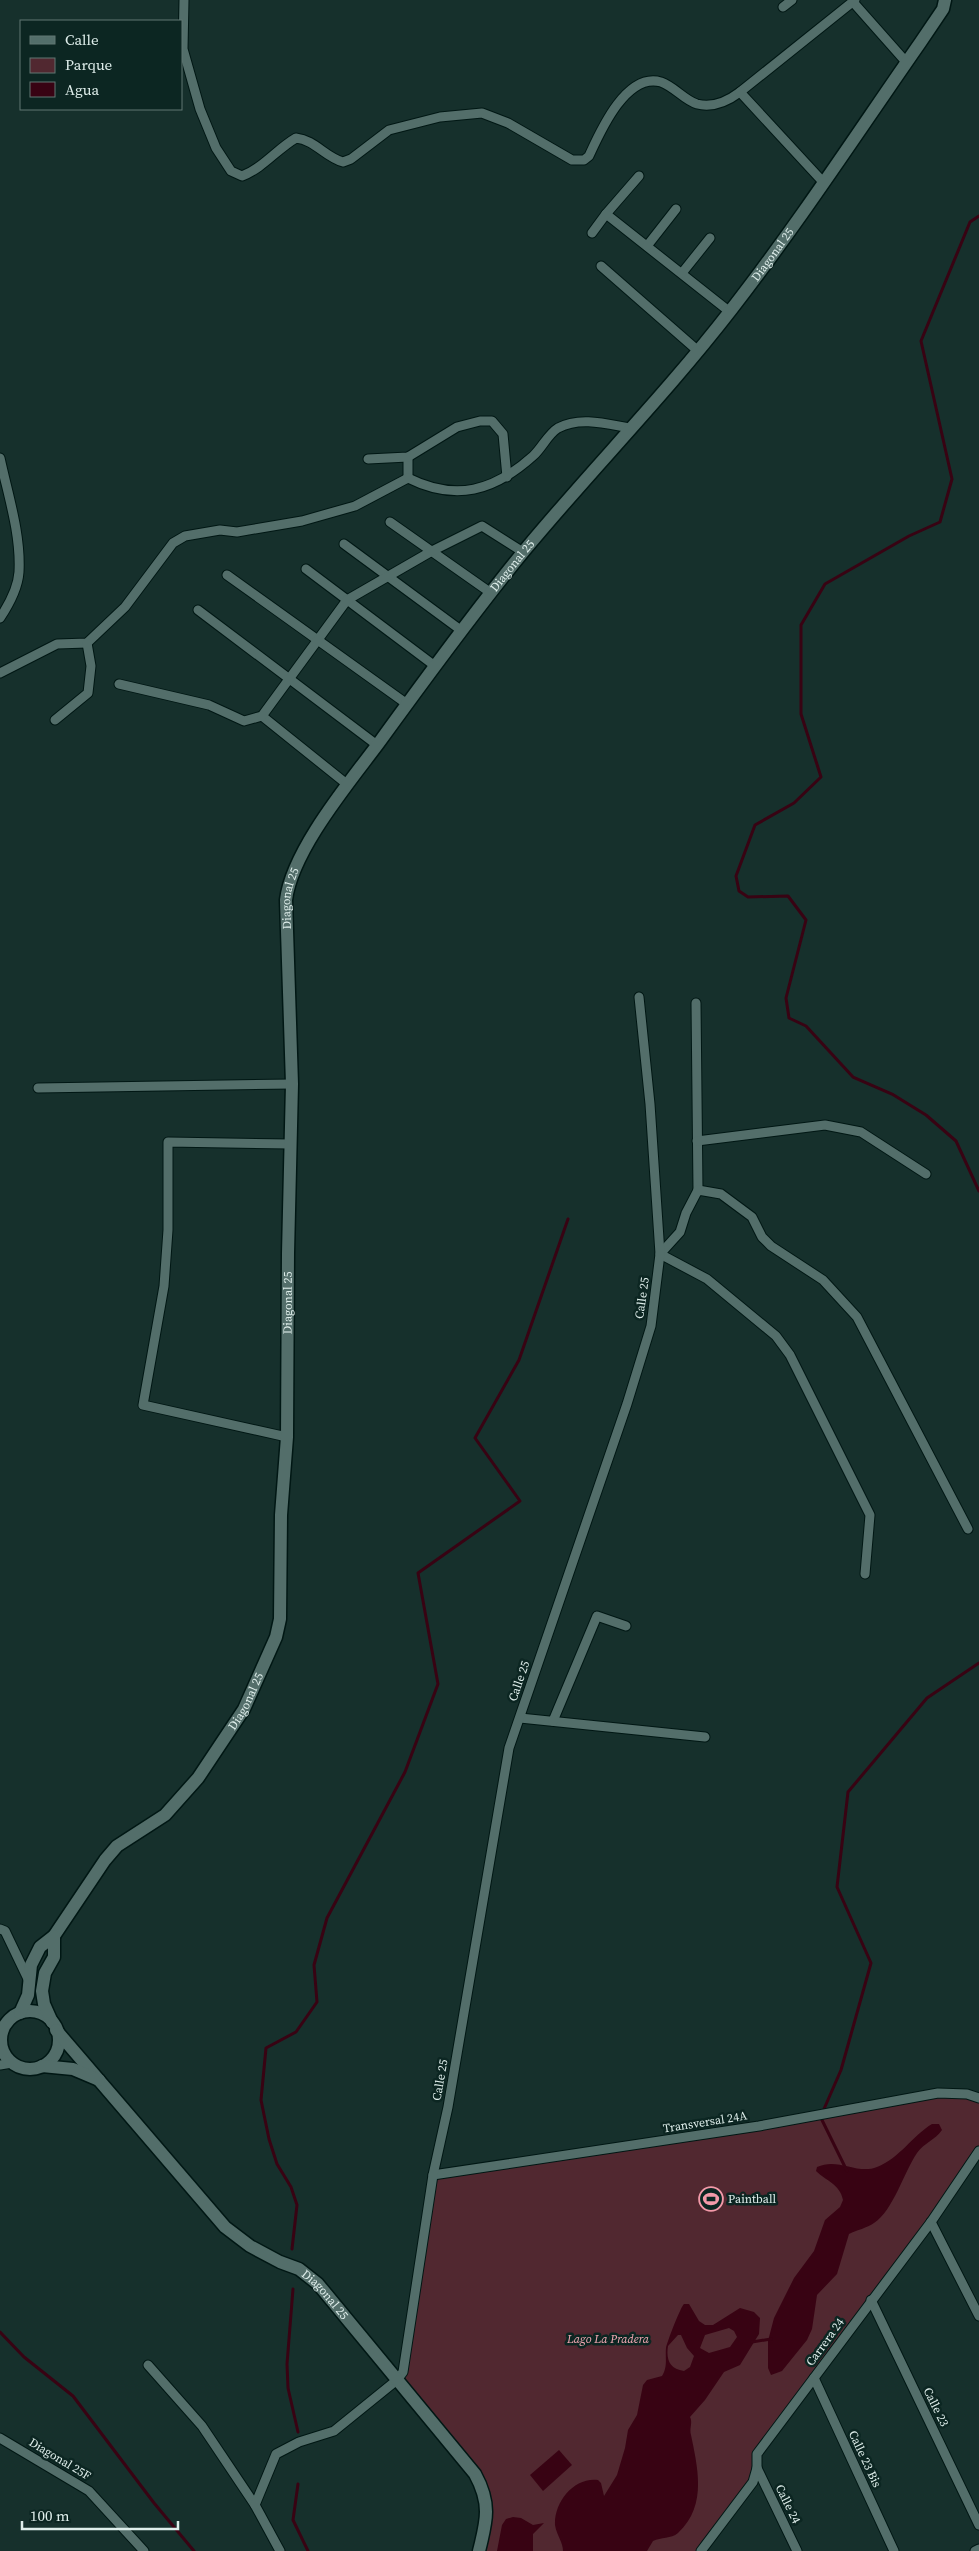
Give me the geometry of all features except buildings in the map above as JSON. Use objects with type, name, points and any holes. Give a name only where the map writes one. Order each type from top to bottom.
[{"type":"street","points":[[184,0],[183,48],[200,109],[216,148],[231,171],[242,176],[254,172],[284,145],[296,138],[314,143],[332,159],[343,162],[351,159],[389,130],[440,117],[482,113],[508,123],[572,160],[584,160],[589,156],[623,97],[639,84],[659,82],[672,86],[696,104],[709,105],[727,100],[740,92],[854,1],[907,63]]},
{"type":"street","points":[[783,7],[792,0]]},
{"type":"street","name":"Diagonal 25","points":[[20,2013],[28,1994],[31,1965],[40,1947],[54,1936],[105,1860],[117,1846],[166,1815],[198,1778],[244,1710],[276,1637],[280,1619],[281,1516],[287,1438],[292,1084],[286,900],[288,885],[312,839],[348,785],[491,593],[523,552],[730,312],[824,183],[907,63],[943,9],[945,0]]},
{"type":"street","points":[[740,92],[824,183]]},
{"type":"street","points":[[592,233],[639,176]]},
{"type":"street","points":[[647,246],[676,209]]},
{"type":"street","points":[[606,214],[730,312]]},
{"type":"street","points":[[682,273],[710,238]]},
{"type":"street","points":[[601,266],[697,350]]},
{"type":"street","points":[[368,459],[408,457],[457,427],[480,421],[492,421],[503,434],[507,477]]},
{"type":"street","points":[[408,478],[422,485],[462,493],[486,487],[507,477],[534,455],[557,428],[578,421],[629,428]]},
{"type":"street","points":[[408,457],[408,478]]},
{"type":"street","points":[[0,458],[16,535],[19,574],[8,606],[0,618]]},
{"type":"street","points":[[0,673],[57,644],[87,644],[125,607],[172,543],[186,536],[220,530],[237,532],[302,520],[355,506],[408,478]]},
{"type":"street","points":[[390,522],[491,593]]},
{"type":"street","points":[[120,684],[210,705],[244,721],[262,716],[347,600],[432,551],[482,526],[523,552]]},
{"type":"street","points":[[344,544],[462,631]]},
{"type":"street","points":[[306,568],[435,666]]},
{"type":"street","points":[[227,575],[407,704]]},
{"type":"street","points":[[198,610],[290,677],[377,745]]},
{"type":"street","points":[[55,720],[88,693],[91,666],[87,644]]},
{"type":"street","points":[[262,716],[348,785]]},
{"type":"street","name":"Calle 25","points":[[397,2380],[403,2372],[433,2175],[448,2107],[509,1748],[627,1404],[651,1326],[660,1254],[650,1104],[639,997]]},
{"type":"street","points":[[696,1002],[698,1190],[686,1213],[680,1232],[660,1254],[707,1279],[776,1336],[790,1354],[870,1515],[865,1574]]},
{"type":"street","points":[[38,1088],[292,1084]]},
{"type":"street","points":[[697,1141],[825,1125],[861,1132],[926,1174]]},
{"type":"street","points":[[287,1438],[142,1405],[164,1286],[168,1230],[168,1142],[290,1144]]},
{"type":"street","points":[[698,1190],[721,1194],[752,1216],[762,1236],[771,1246],[823,1280],[857,1317],[968,1529]]},
{"type":"street","points":[[553,1721],[597,1616],[626,1626]]},
{"type":"street","points":[[520,1718],[705,1737]]},
{"type":"street","points":[[0,1929],[5,1931],[30,1981],[44,2004]]},
{"type":"street","name":"Diagonal 25","points":[[54,1936],[54,1957],[45,1973],[42,1992],[44,2004],[54,2026],[225,2227],[250,2246],[294,2267],[318,2284],[475,2474],[485,2496],[487,2510],[486,2525],[479,2551]]},
{"type":"street","points":[[20,2013],[38,2013],[54,2026],[58,2047],[54,2055],[42,2066],[26,2069],[6,2064],[6,2056],[0,2039],[7,2023],[20,2013]]},
{"type":"street","name":"Diagonal 25","points":[[42,2066],[73,2069],[102,2081]]},
{"type":"street","name":"Transversal 24A","points":[[433,2175],[759,2126],[938,2093],[967,2094],[979,2098]]},
{"type":"street","name":"Carrera 24","points":[[701,2551],[752,2482],[757,2454],[930,2222],[979,2152]]},
{"type":"street","points":[[930,2222],[979,2316]]},
{"type":"street","name":"Calle 23","points":[[871,2300],[979,2525]]},
{"type":"street","points":[[148,2365],[202,2426],[255,2505],[280,2551]]},
{"type":"street","name":"Calle 23 Bis","points":[[814,2378],[894,2551]]},
{"type":"street","points":[[255,2505],[276,2454],[299,2442],[334,2431],[397,2380]]},
{"type":"street","name":"Diagonal 25F","points":[[0,2438],[89,2491],[144,2551]]},
{"type":"street","name":"Calle 24","points":[[756,2468],[797,2551]]},
{"type":"green space","name":"Lago La Pradera","points":[[938,2093],[979,2098],[979,2151],[757,2453],[753,2482],[701,2551],[479,2551],[485,2496],[397,2380],[403,2371],[433,2175]]},
{"type":"water","points":[[932,2124],[939,2124],[942,2130],[917,2153],[893,2201],[881,2217],[871,2225],[849,2234],[837,2274],[817,2295],[812,2329],[807,2340],[782,2371],[771,2375],[768,2368],[768,2341],[774,2318],[794,2278],[814,2251],[825,2220],[840,2207],[843,2200],[836,2186],[816,2171],[817,2167],[832,2164],[862,2169],[877,2167],[899,2153]]},
{"type":"water","points":[[689,2304],[699,2321],[705,2325],[713,2325],[740,2308],[754,2312],[760,2318],[759,2334],[740,2365],[724,2372],[705,2400],[690,2417],[698,2474],[697,2499],[693,2511],[678,2533],[653,2541],[647,2551],[563,2551],[555,2525],[558,2508],[567,2493],[574,2487],[589,2480],[598,2480],[601,2483],[604,2496],[617,2475],[628,2430],[637,2415],[643,2385],[647,2380],[662,2376],[664,2372],[667,2344],[682,2306]],"holes":[[[729,2328],[734,2331],[737,2337],[730,2347],[709,2353],[700,2348],[705,2335]],[[678,2335],[681,2335],[687,2348],[694,2356],[690,2367],[684,2371],[672,2366],[668,2359],[668,2346]]]},
{"type":"water","points":[[559,2450],[572,2465],[543,2491],[530,2475]]},
{"type":"water","points":[[513,2517],[521,2518],[533,2525],[544,2523],[533,2534],[533,2551],[497,2551],[502,2525],[506,2519]]},
{"type":"waterway","points":[[979,216],[970,222],[921,341],[952,479],[940,522],[909,536],[825,584],[801,625],[801,714],[821,777],[794,803],[755,825],[736,876],[739,891],[748,897],[788,896],[806,920],[786,998],[789,1018],[806,1026],[853,1077],[892,1094],[926,1115],[956,1141],[979,1191]]},
{"type":"waterway","points":[[292,2249],[297,2205],[291,2187],[277,2164],[269,2139],[261,2100],[266,2048],[296,2032],[317,2002],[314,1965],[327,1918],[405,1772],[438,1684],[418,1573],[520,1501],[475,1438],[519,1360],[568,1219]]},
{"type":"waterway","points":[[824,2109],[841,2070],[871,1963],[837,1887],[848,1792],[927,1698],[979,1663]]},
{"type":"waterway","points":[[821,2118],[847,2171]]},
{"type":"waterway","points":[[293,2289],[287,2364],[288,2388],[298,2432]]},
{"type":"waterway","points":[[0,2332],[24,2357],[73,2396],[154,2503],[194,2551]]},
{"type":"waterway","points":[[752,2342],[771,2339]]},
{"type":"waterway","points":[[298,2484],[293,2520],[308,2551]]},
{"type":"place","name":"Paintball","points":[[711,2199]]}]
